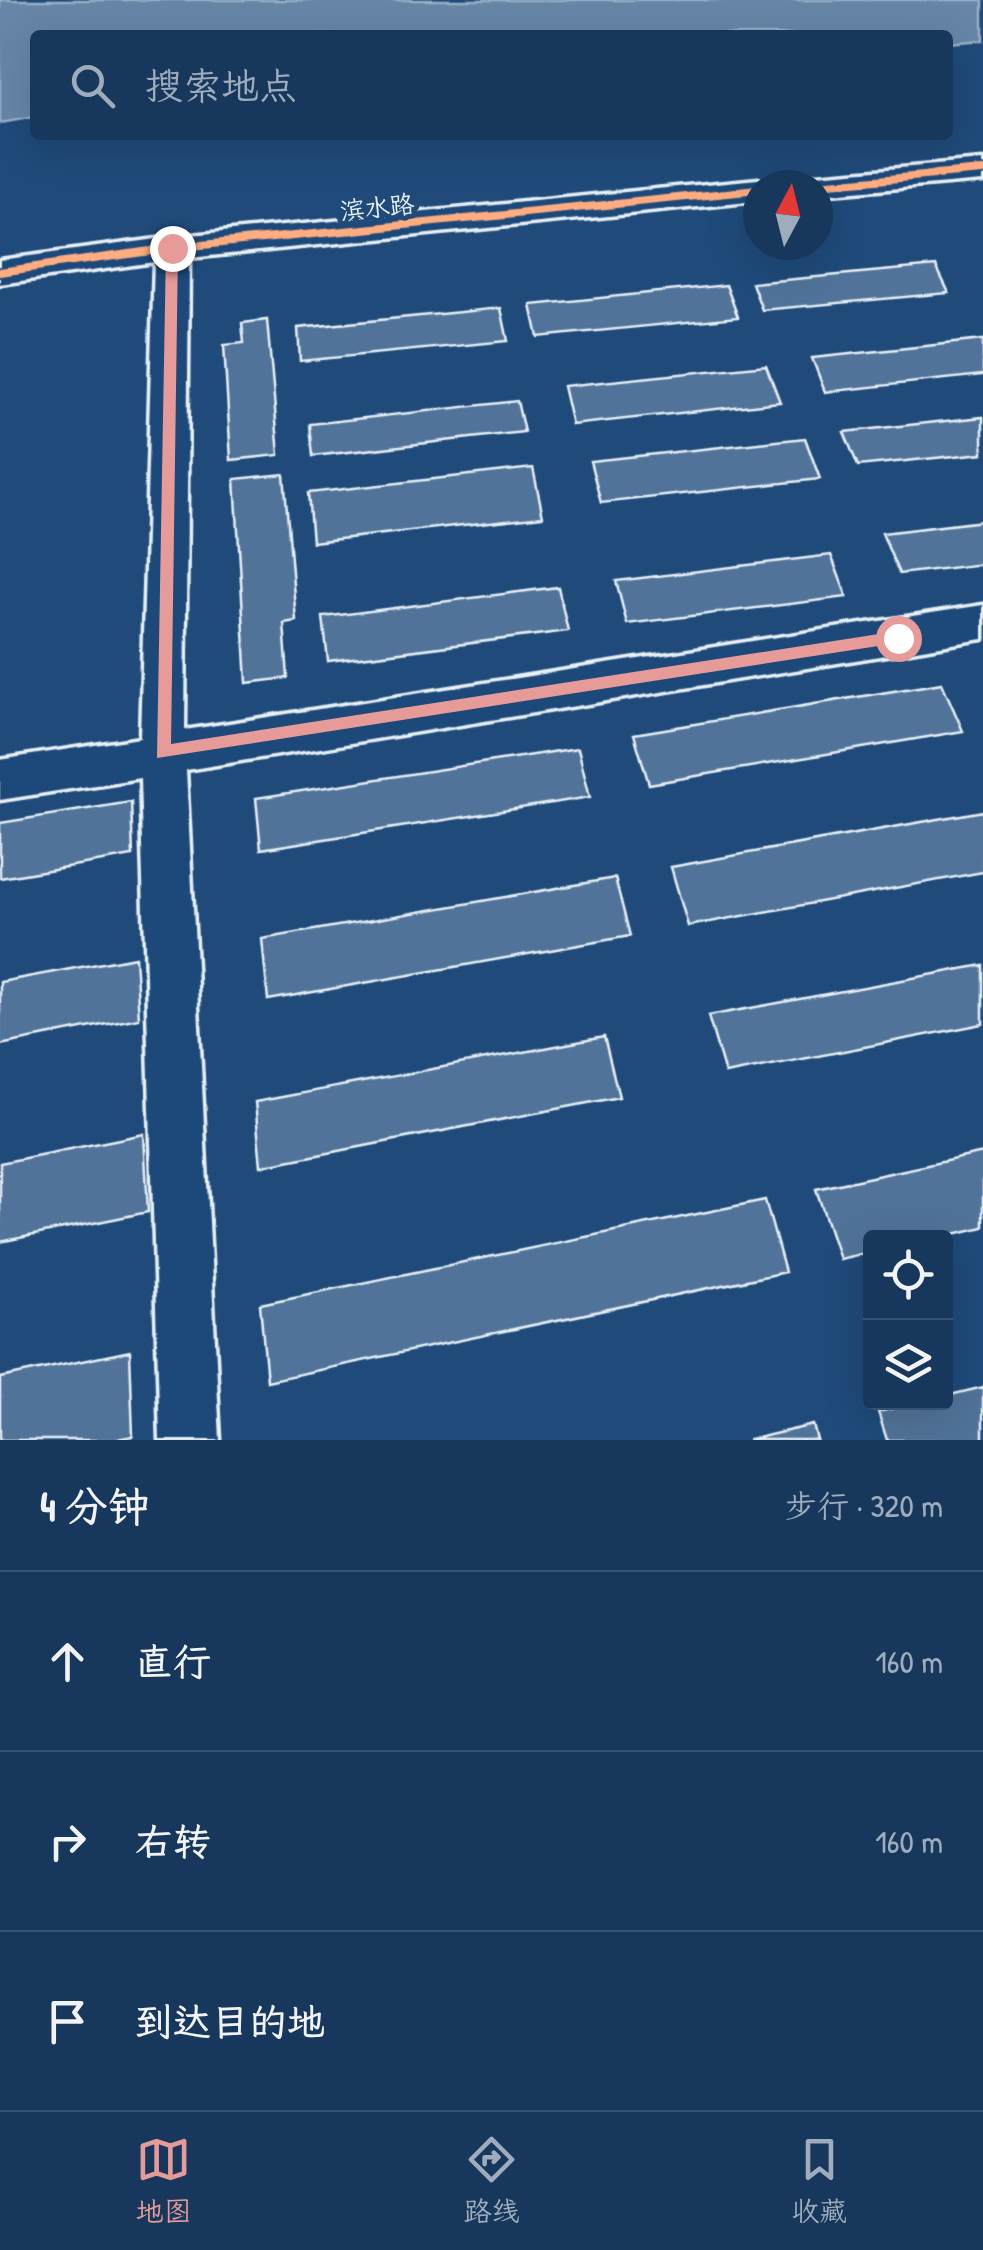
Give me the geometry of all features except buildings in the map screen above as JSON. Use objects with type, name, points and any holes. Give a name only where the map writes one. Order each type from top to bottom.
[{"type":"street","points":[[833,184],[983,171]]},
{"type":"street","name":"滨水路","points":[[0,272],[172,248],[743,191]]},
{"type":"street","points":[[172,248],[162,753],[190,1440]]},
{"type":"street","points":[[0,780],[983,622]]},
{"type":"water","points":[[0,0],[983,0],[983,40],[953,43],[953,30],[30,30],[30,118],[0,123]]},
{"type":"cycle path","points":[[833,184],[983,171]]},
{"type":"cycle path","points":[[0,272],[172,248],[743,191]]},
{"type":"route","points":[[172,248],[162,753],[898,638]]}]
